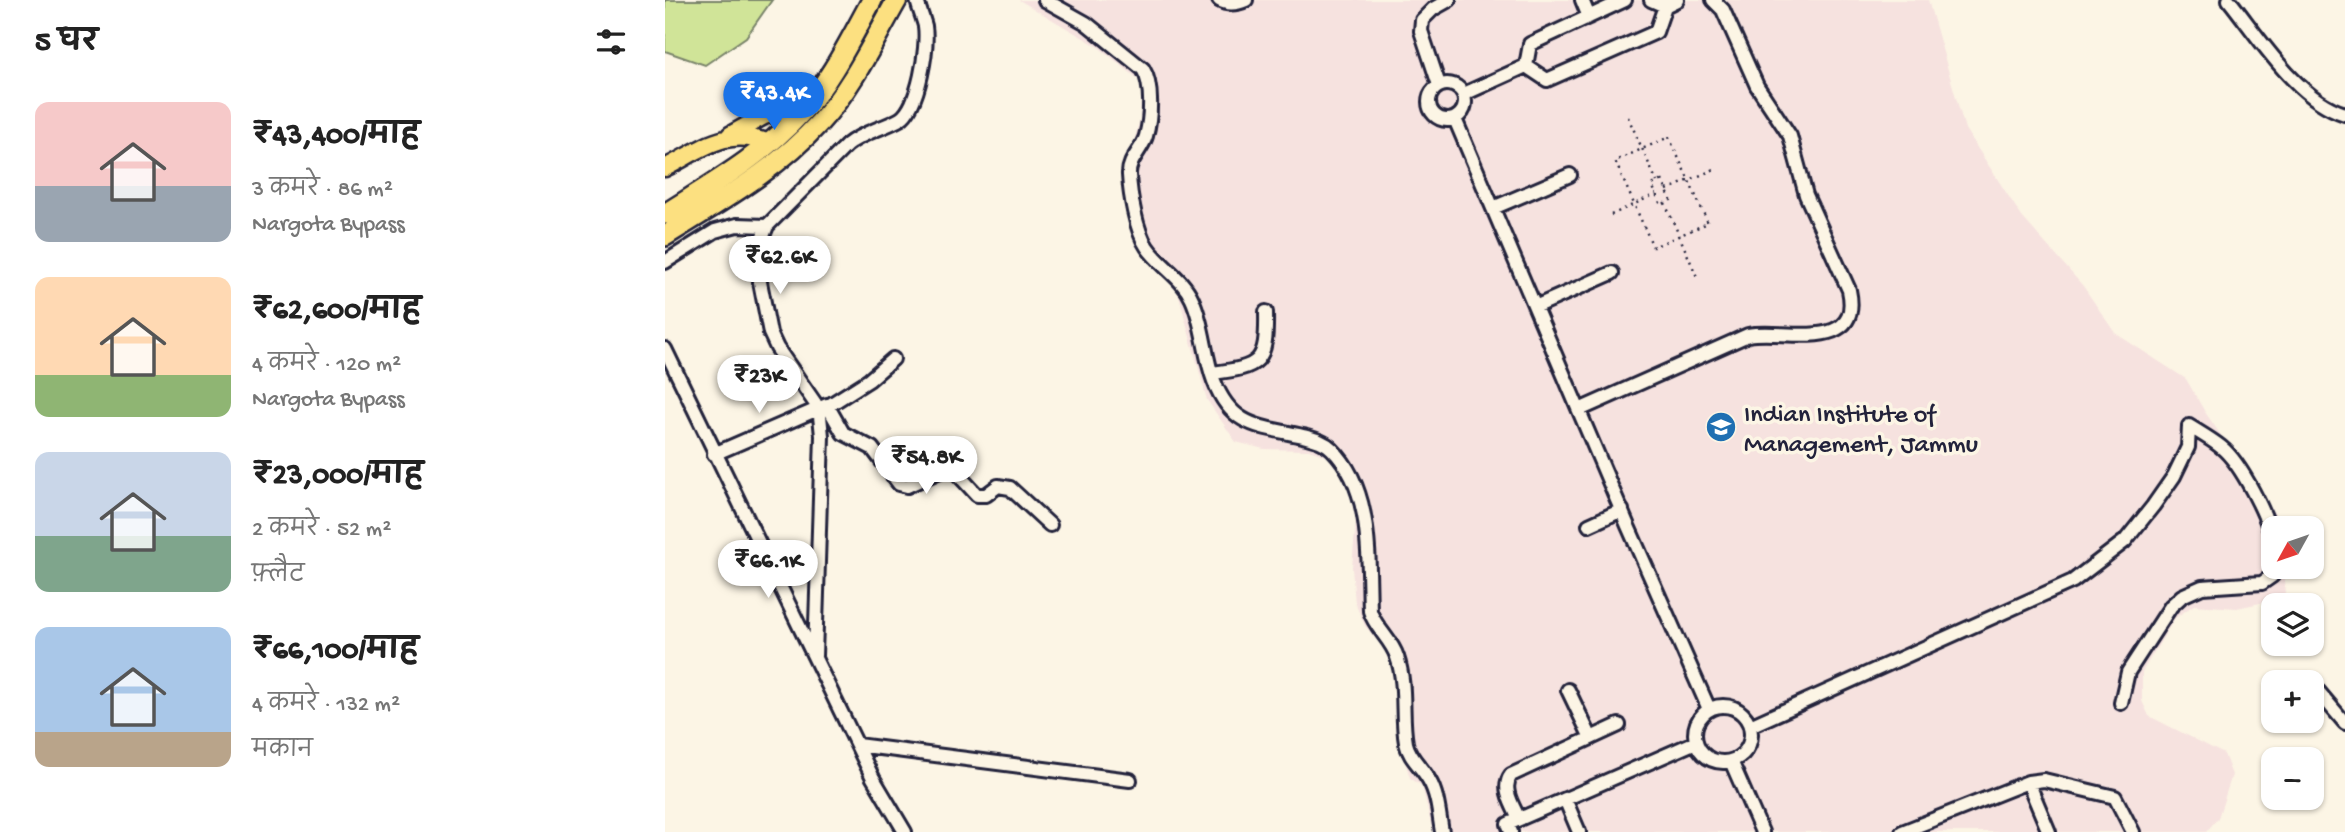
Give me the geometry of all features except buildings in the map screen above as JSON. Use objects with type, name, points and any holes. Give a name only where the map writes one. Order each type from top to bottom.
[{"type":"highway","points":[[665,236],[725,188],[809,103],[872,0]]},
{"type":"highway","points":[[665,214],[725,188],[784,157],[822,121],[849,85],[897,0]]},
{"type":"main road","points":[[665,168],[764,116],[809,103]]},
{"type":"main road","points":[[728,136],[755,138],[770,143]]},
{"type":"street","points":[[917,0],[925,26],[925,45],[912,105],[907,114],[857,137],[767,226],[759,246],[760,282],[767,323],[777,348],[843,433],[872,448],[899,484],[911,485],[949,468],[977,495],[986,495],[998,486],[1010,488],[1050,524]]},
{"type":"street","points":[[1045,0],[1086,23],[1143,69],[1148,77],[1150,87],[1146,138],[1129,167],[1133,201],[1146,245],[1184,286],[1192,299],[1212,373],[1226,403],[1243,421],[1317,440],[1330,448],[1341,460],[1358,494],[1367,525],[1370,611],[1398,660],[1403,680],[1406,744],[1432,786],[1442,832]]},
{"type":"street","points":[[1219,0],[1224,3],[1246,0]]},
{"type":"street","points":[[1439,85],[1421,31],[1422,20],[1433,9],[1449,0]]},
{"type":"street","points":[[1582,0],[1589,16]]},
{"type":"street","points":[[1526,66],[1530,44],[1625,0]]},
{"type":"street","points":[[1651,0],[1665,6]]},
{"type":"street","points":[[1526,66],[1547,80],[1656,32],[1665,6],[1677,0]]},
{"type":"street","points":[[1579,410],[1748,335],[1762,332],[1815,336],[1832,333],[1846,320],[1850,310],[1852,302],[1849,290],[1806,195],[1790,135],[1757,86],[1723,10],[1713,0]]},
{"type":"street","points":[[2229,0],[2285,70],[2311,95],[2345,114]]},
{"type":"street","points":[[1464,94],[1526,66]]},
{"type":"street","points":[[1439,85],[1454,85],[1464,94],[1465,108],[1455,119],[1440,119],[1430,110],[1430,95],[1439,85]]},
{"type":"street","points":[[1455,119],[1709,709]]},
{"type":"street","points":[[1493,208],[1570,175]]},
{"type":"street","points":[[665,262],[715,231],[737,225],[767,226]]},
{"type":"street","points":[[1535,306],[1612,273]]},
{"type":"street","points":[[1212,373],[1246,369],[1262,354],[1267,338],[1266,312]]},
{"type":"street","points":[[665,349],[857,745],[905,832]]},
{"type":"street","points":[[715,454],[823,408],[869,380],[893,359]]},
{"type":"street","points":[[815,656],[823,408]]},
{"type":"street","points":[[1750,726],[2073,581],[2125,541],[2153,506],[2174,476],[2188,447],[2189,426],[2222,448],[2233,460],[2264,516]]},
{"type":"street","points":[[1589,525],[1622,510]]},
{"type":"street","points":[[2122,702],[2128,672],[2171,606],[2182,596],[2202,587],[2262,583],[2268,579]]},
{"type":"street","points":[[1568,690],[1591,738]]},
{"type":"street","points":[[2324,698],[2345,723]]},
{"type":"street","points":[[1722,705],[1736,709],[1750,726],[1747,747],[1731,761],[1709,758],[1703,754],[1696,742],[1695,727],[1709,709],[1722,705]]},
{"type":"street","points":[[1519,820],[1507,789],[1507,780],[1511,775],[1619,725]]},
{"type":"street","points":[[1511,832],[1508,824],[1696,742]]},
{"type":"street","points":[[857,745],[1130,780]]},
{"type":"street","points":[[1731,761],[1762,832]]},
{"type":"street","points":[[1902,832],[2028,782],[2044,780],[2115,797],[2133,832]]},
{"type":"street","points":[[2028,782],[2049,832]]},
{"type":"street","points":[[1565,799],[1579,832]]},
{"type":"path","points":[[1628,117],[1657,182]]},
{"type":"path","points":[[1669,137],[1689,181],[1708,223],[1653,247],[1615,161],[1669,137]]},
{"type":"path","points":[[1667,190],[1717,168]]},
{"type":"path","points":[[1662,180],[1667,190],[1671,200],[1661,205],[1652,185],[1662,180]]},
{"type":"path","points":[[1611,215],[1656,194]]},
{"type":"path","points":[[1665,203],[1698,279]]},
{"type":"shaded area","name":"Indian Institute of Management, Jammu","points":[[1019,0],[1928,0],[1965,129],[2022,217],[2083,286],[2115,333],[2186,379],[2205,412],[2276,516],[2261,516],[2261,579],[2284,579],[2285,593],[2261,593],[2261,603],[2237,608],[2194,605],[2175,618],[2142,672],[2142,701],[2149,716],[2224,754],[2232,775],[2218,818],[2206,832],[1433,832],[1422,786],[1410,778],[1399,741],[1398,685],[1384,648],[1365,626],[1355,603],[1352,568],[1357,506],[1333,458],[1309,450],[1264,449],[1236,442],[1207,400],[1177,289],[1141,247],[1123,182],[1140,119],[1142,82],[1097,46]]},
{"type":"green space","points":[[665,0],[772,0],[746,37],[705,65],[665,51]]},
{"type":"place","name":"Indian Institute of Management, Jammu","points":[[1721,427]]}]
